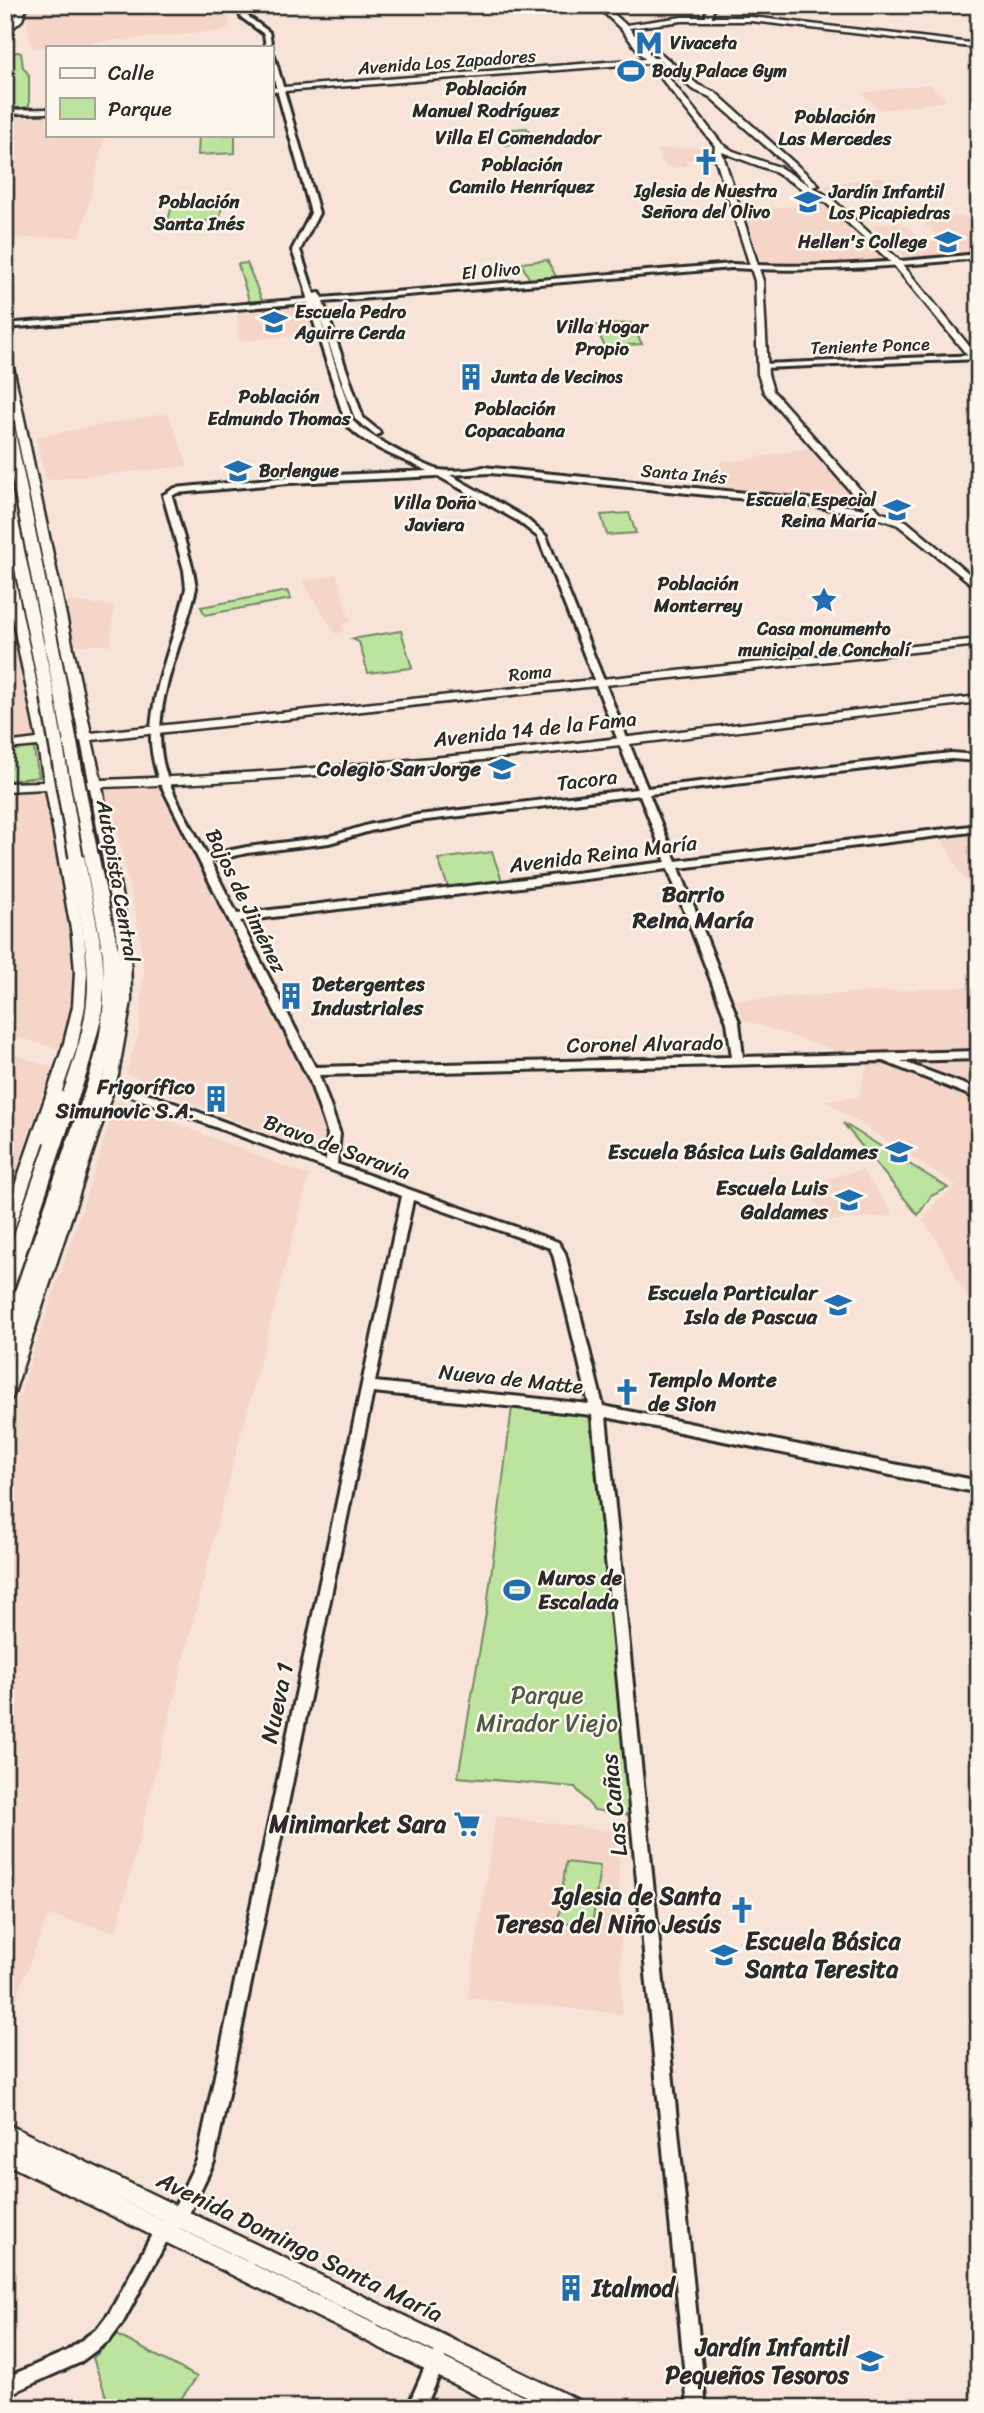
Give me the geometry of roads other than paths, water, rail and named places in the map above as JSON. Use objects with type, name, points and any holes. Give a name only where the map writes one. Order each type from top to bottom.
[{"type":"highway","name":"Autopista Central","points":[[5,412],[29,531],[55,697],[84,855],[94,953],[94,1011],[86,1052],[5,1287]]},
{"type":"highway","name":"Autopista Central","points":[[5,488],[55,697]]},
{"type":"highway","points":[[29,531],[53,583]]},
{"type":"highway","points":[[11,587],[14,533]]},
{"type":"highway","name":"Autopista Central","points":[[5,1348],[101,1062],[110,1017],[111,954],[84,855]]},
{"type":"highway","points":[[38,1189],[55,1093]]},
{"type":"highway","points":[[53,1205],[101,1105]]},
{"type":"main road","points":[[5,33],[19,18],[23,5]]},
{"type":"main road","points":[[599,5],[627,25],[652,62],[718,144],[730,153],[771,167],[829,201],[902,264]]},
{"type":"main road","points":[[607,5],[664,61],[695,87],[713,94],[902,264],[977,358]]},
{"type":"main road","points":[[627,25],[709,18],[793,23],[979,46]]},
{"type":"main road","name":"Avenida Los Zapadores","points":[[273,90],[664,61]]},
{"type":"main road","points":[[5,114],[46,111]]},
{"type":"main road","points":[[718,144],[718,155],[760,286],[763,366],[765,384],[771,396],[876,514],[902,523],[979,587]]},
{"type":"main road","points":[[771,167],[791,164]]},
{"type":"main road","points":[[5,353],[85,733],[124,944],[126,972],[121,1030],[108,1083],[5,1396]]},
{"type":"main road","points":[[5,556],[43,742],[78,934],[82,972],[74,1034],[5,1235]]},
{"type":"main road","name":"Roma","points":[[5,746],[43,742],[85,733],[195,725],[979,642]]},
{"type":"main road","name":"Avenida 14 de la Fama","points":[[5,787],[95,785],[353,768],[979,699]]},
{"type":"main road","points":[[58,825],[71,830],[83,829],[101,819]]},
{"type":"main road","name":"Avenida Domingo Santa María","points":[[5,2133],[170,2224]]},
{"type":"main road","name":"Avenida Domingo Santa María","points":[[5,2153],[170,2224],[439,2354],[573,2408]]},
{"type":"main road","name":"Avenida Domingo Santa María","points":[[439,2354],[525,2408]]},
{"type":"street","points":[[233,5],[236,19],[256,30],[268,43]]},
{"type":"street","points":[[240,5],[243,16],[267,33],[268,43]]},
{"type":"street","points":[[709,18],[710,5]]},
{"type":"street","points":[[273,62],[315,210],[315,216],[296,250],[360,421],[433,469],[521,519],[542,536],[731,1017],[738,1062]]},
{"type":"street","name":"El Olivo","points":[[5,326],[755,266],[902,264],[979,256]]},
{"type":"street","points":[[316,301],[350,425],[367,437],[433,469]]},
{"type":"street","name":"Teniente Ponce","points":[[763,366],[977,358]]},
{"type":"street","points":[[350,425],[360,421]]},
{"type":"street","name":"Santa Inés","points":[[169,493],[289,480],[414,473],[433,469],[489,471],[808,502],[876,514]]},
{"type":"street","name":"Bajos de Jiménez","points":[[169,493],[167,496],[191,584],[156,726],[156,760],[312,1071],[333,1127],[331,1166]]},
{"type":"street","name":"Tacora","points":[[204,859],[247,850],[329,840],[368,828],[418,818],[951,756],[979,758]]},
{"type":"street","name":"Avenida Reina María","points":[[233,918],[979,828]]},
{"type":"street","points":[[911,1063],[979,1055]]},
{"type":"street","name":"Coronel Alvarado","points":[[312,1071],[881,1057],[911,1063]]},
{"type":"street","points":[[911,1063],[979,1095]]},
{"type":"street","name":"Bravo de Saravia","points":[[108,1083],[554,1245]]},
{"type":"street","name":"Nueva 1","points":[[5,2388],[73,2357],[104,2334],[200,2174],[214,2130],[408,1194]]},
{"type":"street","name":"Las Cañas","points":[[554,1245],[560,1256],[598,1409],[614,1546],[697,2408]]},
{"type":"street","name":"Nueva de Matte","points":[[367,1386],[598,1409],[979,1487]]},
{"type":"street","points":[[416,2408],[439,2354]]},
{"type":"place","name":"Vivaceta","points":[[649,43]]},
{"type":"place","name":"Body Palace Gym","points":[[631,71]]},
{"type":"place","name":"Iglesia de Nuestra Señora del Olivo","points":[[706,162]]},
{"type":"place","name":"Jardín Infantil Los Picapiedras","points":[[808,202]]},
{"type":"place","name":"Hellen's College","points":[[948,242]]},
{"type":"place","name":"Escuela Pedro Aguirre Cerda","points":[[274,322]]},
{"type":"place","name":"Junta de Vecinos","points":[[471,377]]},
{"type":"place","name":"Borlengue","points":[[238,471]]},
{"type":"place","name":"Escuela Especial Reina María","points":[[897,510]]},
{"type":"place","name":"Casa monumento municipal de Conchalí","points":[[824,600]]},
{"type":"place","name":"Colegio San Jorge","points":[[502,769]]},
{"type":"place","name":"Detergentes Industriales","points":[[291,996]]},
{"type":"place","name":"Frigorífico Simunovic S.A.","points":[[216,1099]]},
{"type":"place","name":"Escuela Básica Luis Galdames","points":[[899,1152]]},
{"type":"place","name":"Escuela Luis Galdames","points":[[849,1200]]},
{"type":"place","name":"Escuela Particular Isla de Pascua","points":[[838,1305]]},
{"type":"place","name":"Templo Monte de Sion","points":[[627,1392]]},
{"type":"place","name":"Muros de Escalada","points":[[517,1590]]},
{"type":"place","name":"Minimarket Sara","points":[[467,1824]]},
{"type":"place","name":"Iglesia de Santa Teresa del Niño Jesús","points":[[742,1910]]},
{"type":"place","name":"Escuela Básica Santa Teresita","points":[[724,1955]]},
{"type":"place","name":"Italmod","points":[[571,2288]]},
{"type":"place","name":"Jardín Infantil Pequeños Tesoros","points":[[870,2361]]},
{"type":"district","name":"Población Manuel Rodríguez","points":[[486,99]]},
{"type":"district","name":"Población Las Mercedes","points":[[835,127]]},
{"type":"district","name":"Villa El Comendador","points":[[518,137]]},
{"type":"district","name":"Población Camilo Henríquez","points":[[522,175]]},
{"type":"district","name":"Población Santa Inés","points":[[199,212]]},
{"type":"district","name":"Villa Hogar Propio","points":[[602,337]]},
{"type":"district","name":"Población Edmundo Thomas","points":[[279,407]]},
{"type":"district","name":"Población Copacabana","points":[[515,419]]},
{"type":"district","name":"Villa Doña Javiera","points":[[435,513]]},
{"type":"district","name":"Población Monterrey","points":[[698,594]]},
{"type":"district","name":"Barrio Reina María","points":[[693,907]]},
{"type":"park label","name":"Parque Mirador Viejo","points":[[547,1709]]}]
